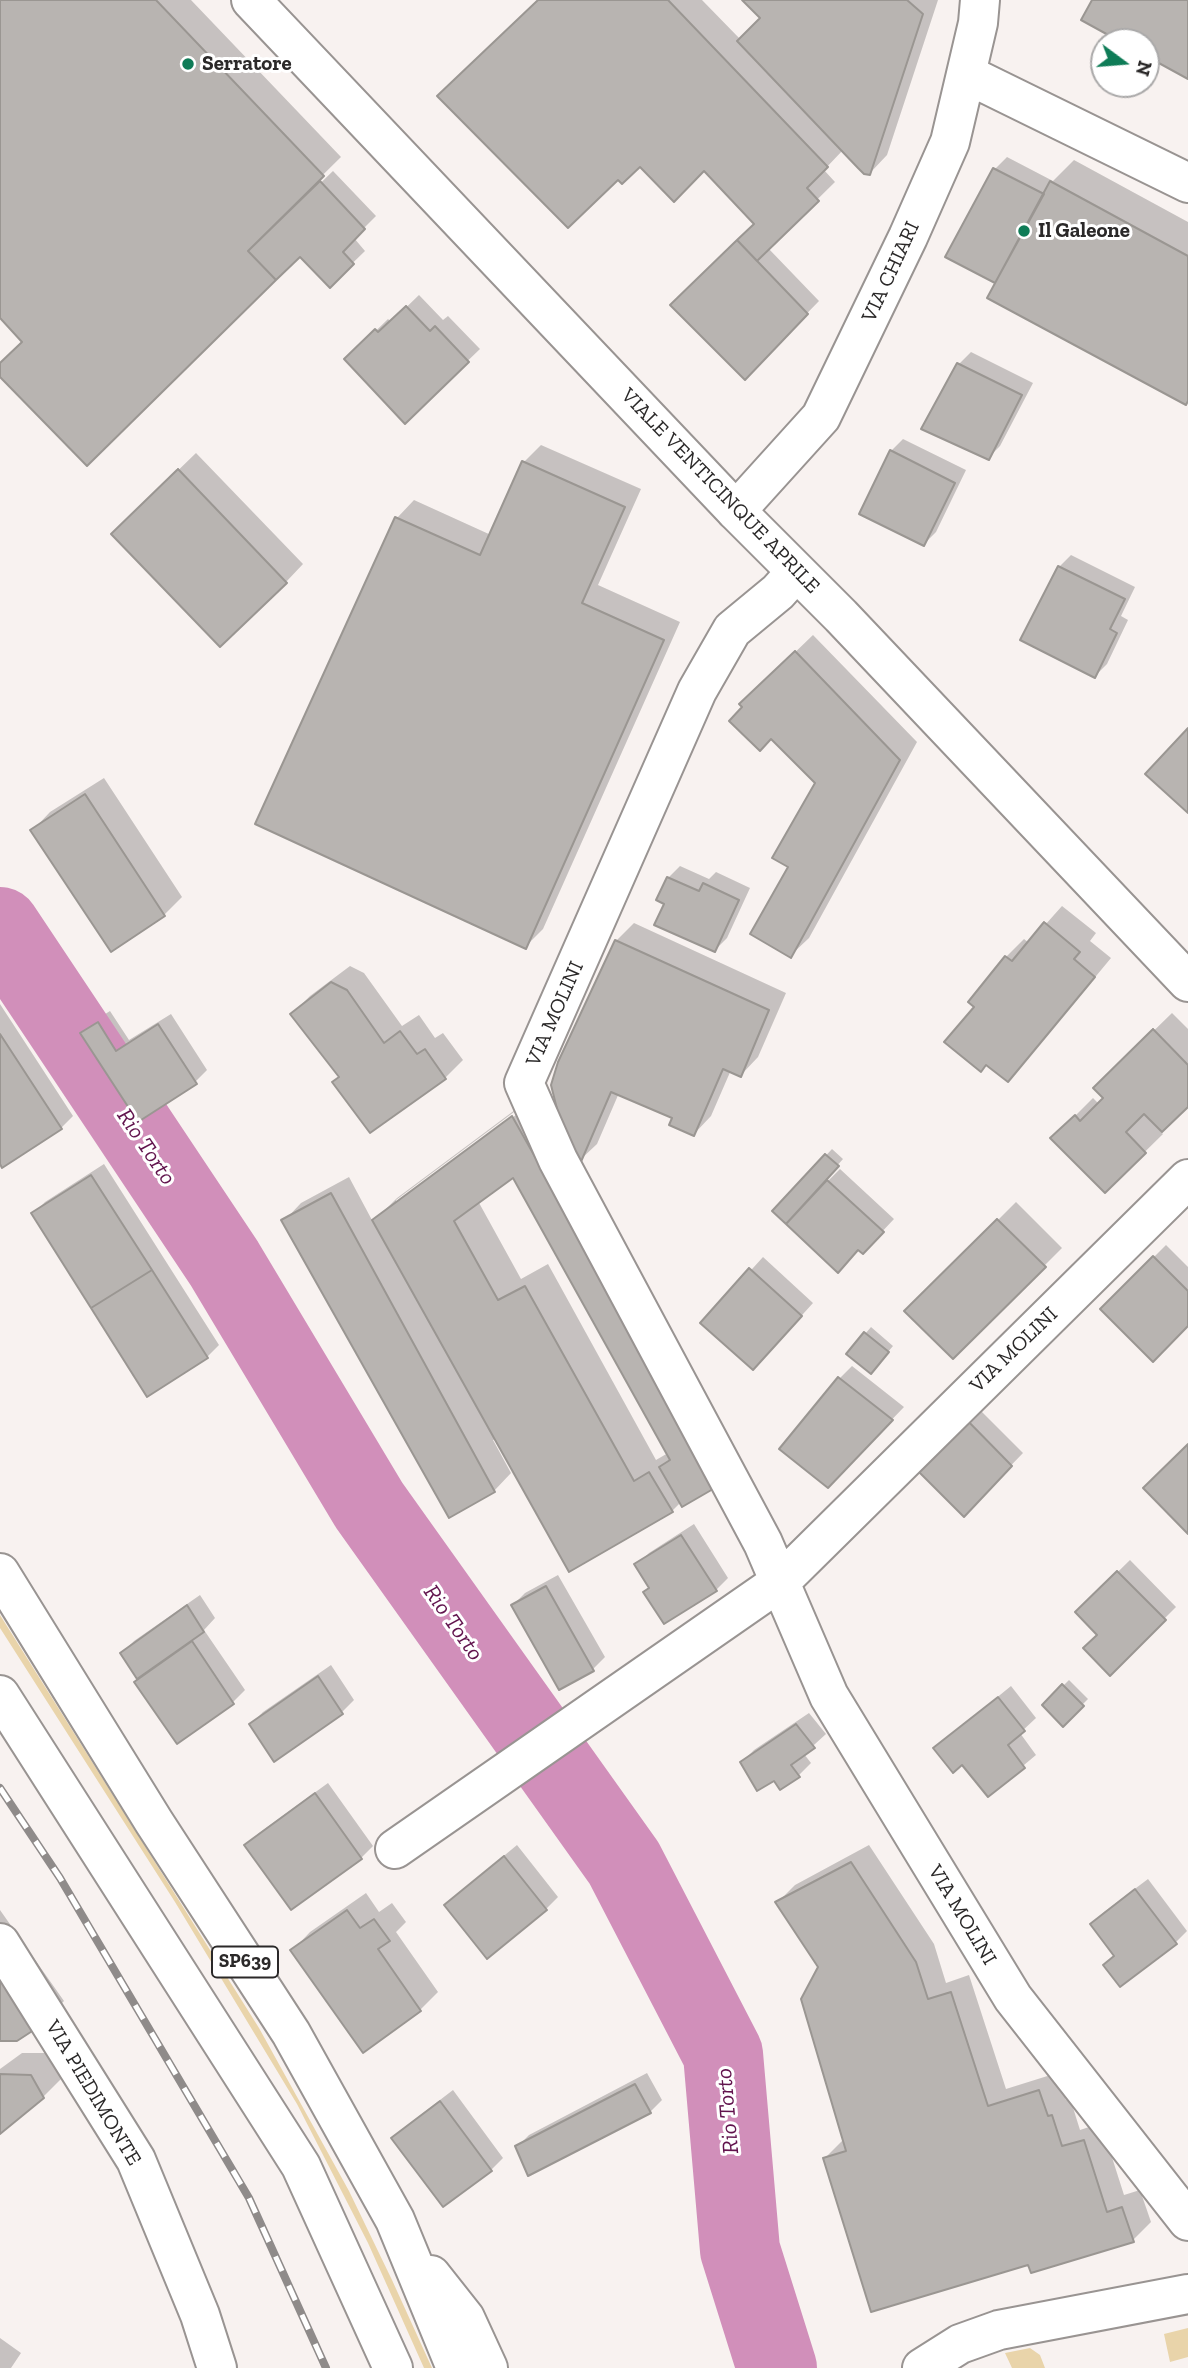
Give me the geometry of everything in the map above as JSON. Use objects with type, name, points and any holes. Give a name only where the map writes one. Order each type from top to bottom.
[{"type":"street","name":"VIALE VENTICINQUE APRILE","points":[[251,0],[1188,982]]},
{"type":"street","name":"VIA CHIARI","points":[[736,511],[821,417],[908,237],[950,142],[981,0]]},
{"type":"street","points":[[965,74],[1188,183]]},
{"type":"street","name":"VIA MOLINI","points":[[795,573],[778,592],[732,630],[697,691],[524,1083],[558,1160],[763,1544],[829,1696],[1013,1997],[1188,2221]]},
{"type":"street","name":"VIA MOLINI","points":[[395,1849],[781,1581],[1188,1180]]},
{"type":"street","name":"SP639","points":[[0,1573],[154,1822],[291,2033],[395,2220],[456,2368]]},
{"type":"street","name":"SP639","points":[[0,1695],[301,2166],[393,2368]]},
{"type":"street","name":"VIA PIEDIMONTE","points":[[0,1943],[136,2160],[200,2315],[217,2368]]},
{"type":"street","points":[[404,2241],[465,2318],[488,2368]]},
{"type":"street","points":[[922,2368],[960,2344],[999,2330],[1188,2294]]},
{"type":"shaded area","points":[[0,1615],[259,2028],[349,2191],[432,2368],[424,2368],[368,2243],[297,2104],[175,1902],[0,1628]]},
{"type":"shaded area","points":[[1188,2328],[1188,2357],[1170,2362],[1164,2334]]},
{"type":"shaded area","points":[[1030,2348],[1040,2355],[1045,2368],[1012,2368],[1005,2353]]},
{"type":"building","points":[[0,0],[156,0],[324,176],[248,251],[276,280],[87,466],[0,377],[0,363],[22,342],[0,318]]},
{"type":"building","points":[[538,0],[668,0],[828,167],[807,188],[819,201],[757,261],[737,240],[754,224],[704,171],[674,202],[640,167],[622,184],[618,180],[568,228],[437,96]]},
{"type":"building","points":[[742,0],[907,0],[923,14],[870,175],[864,174],[858,168],[737,41],[760,18]]},
{"type":"building","points":[[1092,0],[1188,0],[1188,79],[1160,64],[1160,28],[1096,28],[1081,20]]},
{"type":"building","points":[[993,168],[1044,194],[995,283],[945,257]]},
{"type":"building","points":[[320,181],[365,229],[343,252],[354,264],[330,288],[300,257],[276,280],[248,251]]},
{"type":"building","points":[[1050,181],[1188,256],[1186,405],[987,298]]},
{"type":"building","points":[[737,240],[808,314],[745,380],[670,305]]},
{"type":"building","points":[[406,306],[430,331],[435,326],[469,362],[405,424],[344,359],[375,329],[378,332]]},
{"type":"building","points":[[957,363],[1022,395],[989,460],[921,429]]},
{"type":"building","points":[[890,450],[955,483],[924,546],[859,514]]},
{"type":"building","points":[[522,461],[625,507],[582,603],[664,640],[526,949],[255,824],[395,517],[480,555]]},
{"type":"building","points":[[178,469],[287,583],[220,647],[111,534]]},
{"type":"building","points":[[1058,566],[1125,599],[1110,629],[1117,633],[1095,678],[1020,640]]},
{"type":"building","points":[[795,651],[900,760],[791,958],[750,934],[788,867],[772,858],[815,783],[771,739],[760,751],[729,721],[742,707],[739,704]]},
{"type":"building","points":[[1188,728],[1188,813],[1145,774]]},
{"type":"building","points":[[85,794],[165,916],[111,952],[30,830]]},
{"type":"building","points":[[667,877],[699,891],[703,883],[739,900],[715,952],[654,925],[664,904],[656,900]]},
{"type":"building","points":[[1044,922],[1080,952],[1074,959],[1095,977],[1008,1082],[986,1065],[981,1072],[944,1042],[974,1007],[968,1002],[1005,956],[1012,961]]},
{"type":"building","points":[[615,940],[769,1010],[741,1077],[723,1069],[694,1136],[669,1125],[672,1118],[611,1092],[580,1164],[559,1117],[551,1085],[558,1062]]},
{"type":"building","points":[[331,982],[347,990],[384,1043],[400,1031],[417,1054],[425,1049],[446,1079],[370,1133],[332,1082],[339,1077],[290,1014]]},
{"type":"building","points":[[98,1022],[116,1051],[158,1024],[197,1084],[138,1122],[80,1033]]},
{"type":"building","points":[[1153,1029],[1188,1065],[1188,1107],[1162,1132],[1144,1114],[1126,1132],[1146,1153],[1105,1193],[1050,1138],[1075,1115],[1080,1121],[1103,1098],[1093,1088]]},
{"type":"building","points":[[0,1034],[62,1129],[2,1168],[0,1164]]},
{"type":"building","points":[[512,1116],[720,1485],[682,1507],[659,1467],[670,1460],[513,1178],[454,1221],[498,1300],[525,1286],[634,1481],[649,1472],[673,1512],[569,1572],[372,1220]]},
{"type":"building","points":[[825,1154],[839,1166],[786,1224],[772,1211]]},
{"type":"building","points":[[91,1175],[152,1270],[91,1308],[31,1213]]},
{"type":"building","points":[[827,1180],[884,1232],[863,1254],[858,1250],[838,1273],[786,1224]]},
{"type":"building","points":[[331,1193],[495,1492],[449,1518],[281,1220]]},
{"type":"building","points":[[997,1219],[1046,1267],[953,1359],[904,1311]]},
{"type":"building","points":[[1153,1256],[1188,1291],[1188,1326],[1153,1362],[1100,1309]]},
{"type":"building","points":[[749,1268],[802,1316],[753,1370],[700,1323]]},
{"type":"building","points":[[152,1270],[208,1358],[147,1397],[91,1308]]},
{"type":"building","points":[[864,1332],[889,1352],[871,1374],[846,1354]]},
{"type":"building","points":[[838,1377],[893,1420],[828,1488],[779,1449]]},
{"type":"building","points":[[961,1414],[1012,1466],[964,1517],[912,1465]]},
{"type":"building","points":[[1188,1444],[1188,1534],[1143,1488]]},
{"type":"building","points":[[681,1535],[717,1591],[664,1624],[643,1592],[649,1588],[634,1564]]},
{"type":"building","points":[[1117,1571],[1166,1620],[1110,1676],[1083,1648],[1097,1635],[1075,1612]]},
{"type":"building","points":[[546,1586],[594,1671],[559,1690],[511,1605]]},
{"type":"building","points":[[187,1605],[204,1632],[137,1679],[120,1653]]},
{"type":"building","points":[[192,1641],[234,1704],[177,1744],[134,1682]]},
{"type":"building","points":[[318,1676],[343,1714],[274,1762],[249,1724]]},
{"type":"building","points":[[1062,1684],[1084,1706],[1063,1727],[1042,1705]]},
{"type":"building","points":[[998,1697],[1025,1731],[1008,1745],[1025,1768],[988,1797],[962,1765],[953,1773],[933,1748]]},
{"type":"building","points":[[796,1724],[815,1748],[791,1765],[800,1777],[780,1790],[774,1781],[757,1791],[740,1762]]},
{"type":"building","points":[[315,1793],[362,1859],[291,1910],[244,1845]]},
{"type":"building","points":[[504,1856],[547,1910],[487,1959],[444,1905]]},
{"type":"building","points":[[851,1862],[916,1962],[928,1999],[951,1992],[988,2106],[1039,2090],[1048,2116],[1052,2115],[1062,2146],[1084,2140],[1107,2212],[1122,2207],[1134,2242],[1031,2273],[1028,2265],[871,2312],[823,2158],[846,2151],[801,1999],[818,1967],[775,1902]]},
{"type":"building","points":[[1135,1889],[1177,1944],[1120,1987],[1103,1965],[1114,1956],[1090,1924]]},
{"type":"building","points":[[347,1910],[360,1928],[374,1919],[390,1941],[378,1949],[421,2011],[363,2053],[290,1950]]},
{"type":"building","points":[[0,1964],[43,2024],[17,2041],[0,2041]]},
{"type":"building","points":[[0,2074],[31,2075],[44,2098],[0,2134]]},
{"type":"building","points":[[635,2084],[651,2113],[528,2176],[515,2146]]},
{"type":"building","points":[[440,2101],[492,2171],[443,2207],[391,2138]]},
{"type":"waterway","name":"Rio Torto","points":[[0,927],[224,1263],[369,1505],[624,1863],[723,2054],[740,2250],[777,2368]]},
{"type":"railway","points":[[0,1788],[60,1878],[249,2198],[326,2368]]},
{"type":"place","name":"Serratore","points":[[188,64]]},
{"type":"place","name":"Il Galeone","points":[[1024,231]]}]
